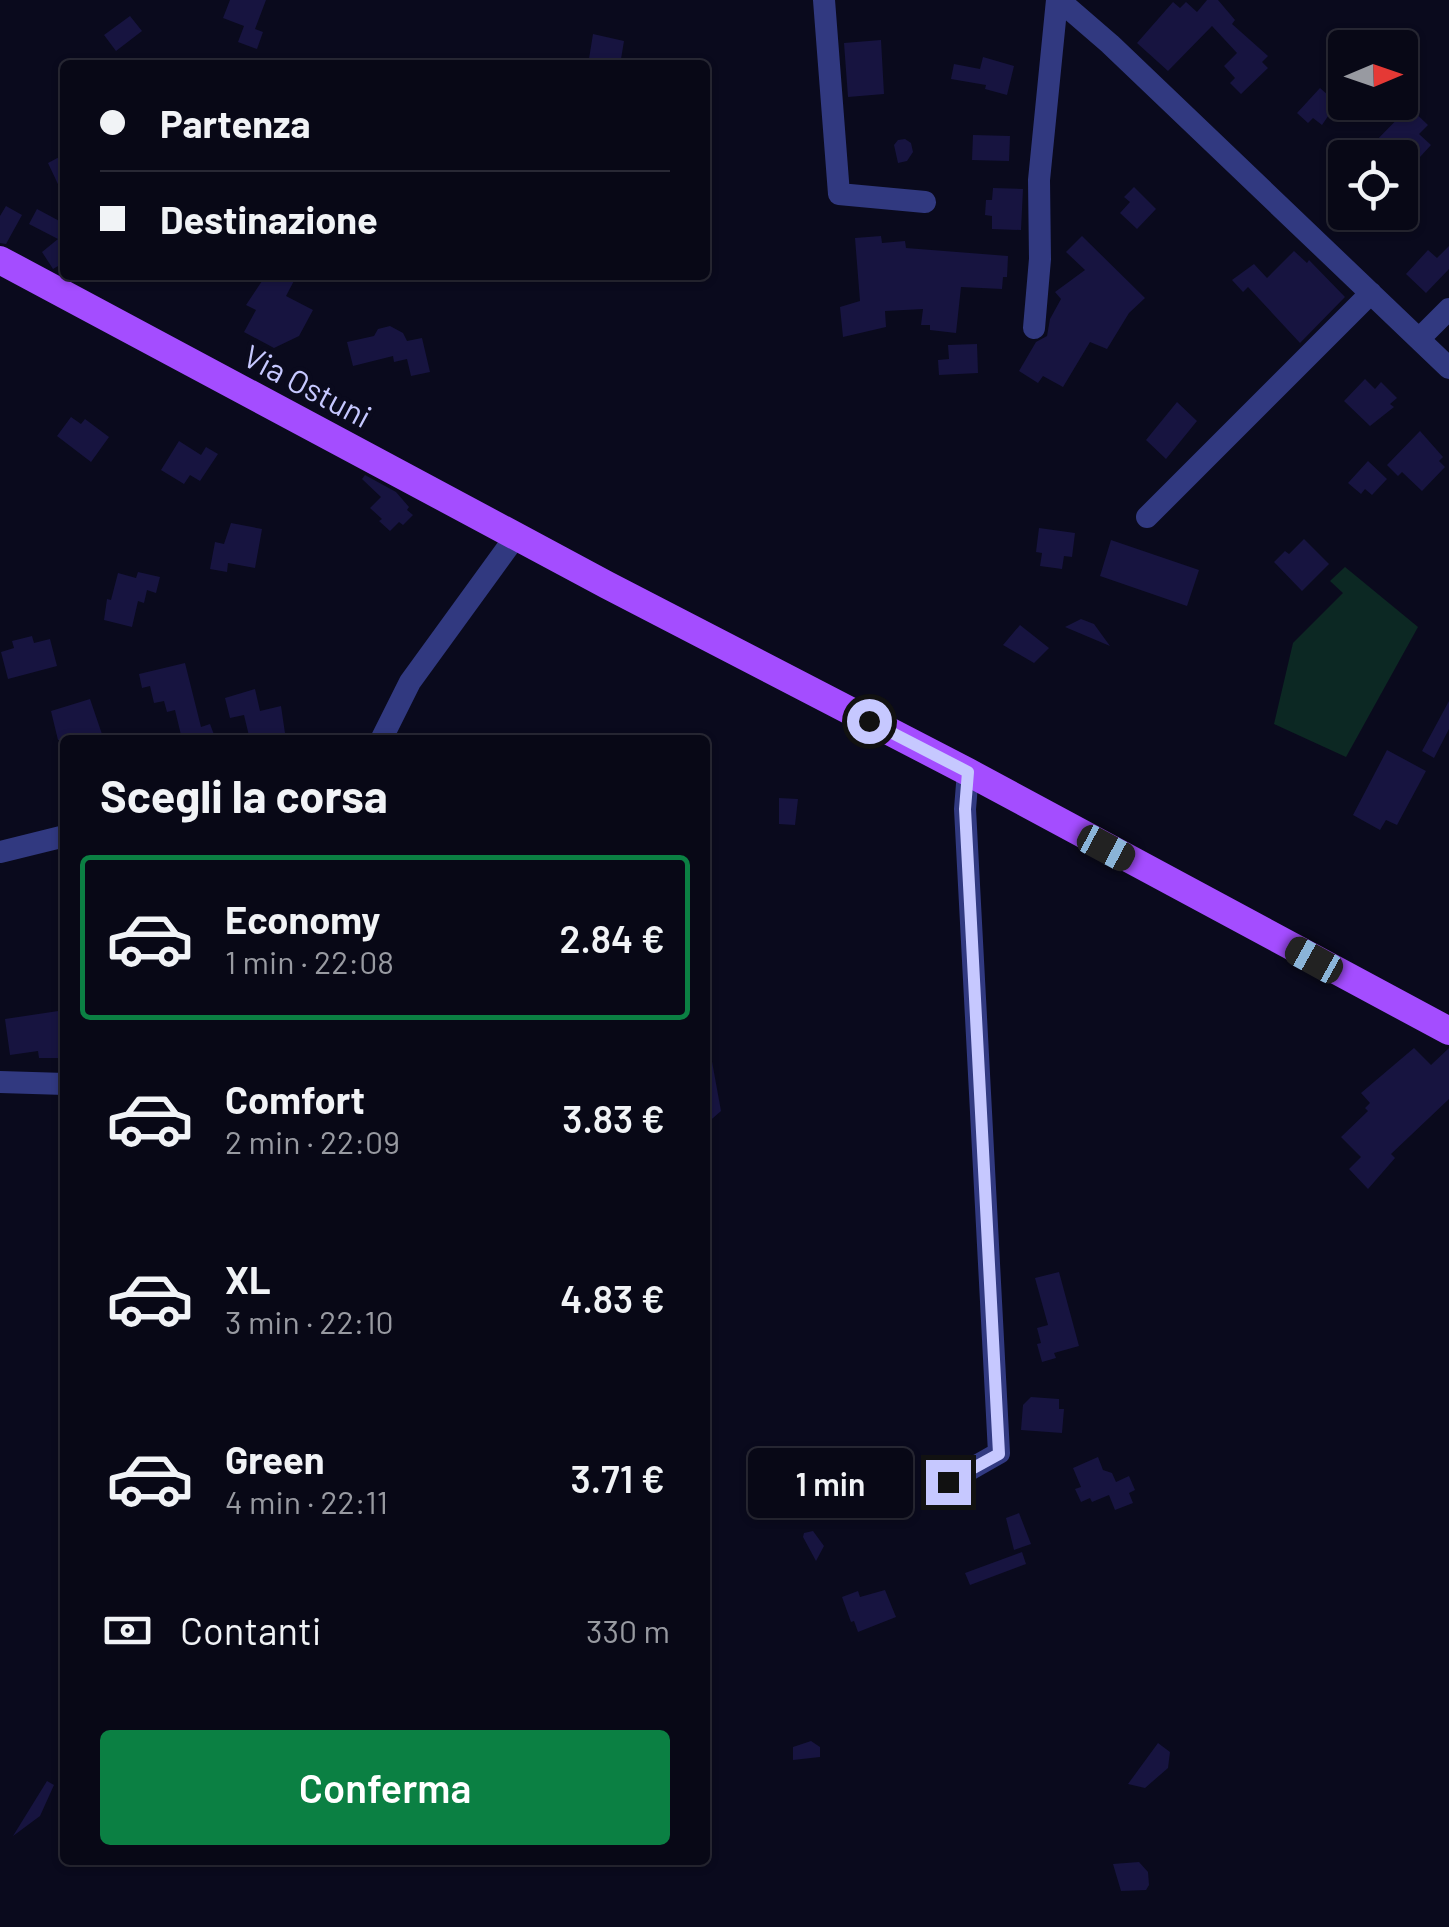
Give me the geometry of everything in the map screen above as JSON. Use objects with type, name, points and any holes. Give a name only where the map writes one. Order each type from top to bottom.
[{"type":"main road","name":"Via Ostuni","points":[[0,260],[594,578],[968,772],[1449,1032]]},
{"type":"street","points":[[824,0],[840,194],[925,202]]},
{"type":"street","points":[[1058,0],[1110,44],[1449,368]]},
{"type":"street","points":[[1034,328],[1040,259],[1039,180],[1058,0]]},
{"type":"street","points":[[1147,517],[1371,294]]},
{"type":"street","points":[[1418,339],[1449,309]]},
{"type":"street","points":[[384,735],[410,682],[516,536]]},
{"type":"street","points":[[948,1482],[999,1454],[965,809],[968,772]]},
{"type":"street","points":[[0,852],[60,837]]},
{"type":"street","points":[[0,1082],[60,1084]]},
{"type":"green space","points":[[1345,567],[1418,627],[1346,757],[1274,724],[1293,643],[1343,593],[1330,581]]},
{"type":"building","points":[[230,0],[266,0],[255,29],[263,32],[257,49],[238,42],[244,26],[223,18]]},
{"type":"building","points":[[1207,0],[1218,0],[1235,20],[1232,24],[1268,56],[1262,62],[1268,68],[1241,94],[1230,83],[1235,78],[1224,66],[1237,53],[1212,26],[1168,71],[1137,43],[1173,2],[1180,8],[1186,2],[1197,12]]},
{"type":"building","points":[[130,16],[142,31],[116,51],[104,35]]},
{"type":"building","points":[[593,34],[624,41],[621,60],[589,60]]},
{"type":"building","points":[[881,40],[884,94],[848,97],[844,43]]},
{"type":"building","points":[[983,57],[1014,66],[1007,95],[985,89],[986,85],[951,79],[954,64],[980,69]]},
{"type":"building","points":[[1320,88],[1328,95],[1328,116],[1322,125],[1313,118],[1308,123],[1297,113]]},
{"type":"building","points":[[1418,116],[1428,125],[1419,134],[1431,145],[1420,157],[1418,140],[1377,140],[1396,120],[1418,120]]},
{"type":"building","points":[[973,135],[1010,136],[1009,161],[972,160]]},
{"type":"building","points":[[905,139],[911,143],[913,152],[907,161],[898,163],[894,145]]},
{"type":"building","points":[[60,157],[60,188],[48,163]]},
{"type":"building","points":[[1134,187],[1156,209],[1137,229],[1120,213],[1130,202],[1124,197]]},
{"type":"building","points":[[993,188],[1023,189],[1021,230],[992,229],[992,216],[985,215],[986,200],[992,200]]},
{"type":"building","points":[[6,206],[22,215],[6,244],[0,243],[0,216]]},
{"type":"building","points":[[37,209],[60,221],[60,265],[53,269],[42,252],[58,239],[29,224]]},
{"type":"building","points":[[881,236],[882,243],[905,241],[906,248],[1008,256],[1007,277],[1003,277],[1002,289],[961,287],[956,333],[921,325],[923,309],[885,311],[886,327],[843,337],[840,307],[860,301],[855,238]]},
{"type":"building","points":[[1082,236],[1145,298],[1129,313],[1107,349],[1090,342],[1063,387],[1043,376],[1038,383],[1019,371],[1036,342],[1047,336],[1050,319],[1061,299],[1055,292],[1085,270],[1066,252]]},
{"type":"building","points":[[1449,246],[1449,269],[1426,293],[1406,274],[1428,250],[1437,258]]},
{"type":"building","points":[[1294,251],[1307,263],[1309,260],[1345,297],[1300,343],[1248,287],[1243,292],[1232,280],[1254,264],[1267,278]]},
{"type":"building","points":[[263,280],[294,280],[286,296],[313,310],[299,336],[274,348],[244,332],[256,310],[246,305]]},
{"type":"building","points":[[390,326],[403,333],[407,341],[422,338],[430,372],[411,376],[407,359],[394,362],[393,356],[353,366],[347,342],[374,336],[378,329]]},
{"type":"building","points":[[977,344],[978,373],[939,375],[938,360],[949,359],[948,345]]},
{"type":"building","points":[[1365,379],[1375,389],[1381,382],[1397,398],[1390,404],[1394,407],[1370,426],[1344,401]]},
{"type":"building","points":[[1177,402],[1197,421],[1166,459],[1146,440]]},
{"type":"building","points":[[71,417],[81,424],[85,419],[109,437],[91,462],[57,436]]},
{"type":"building","points":[[1420,431],[1443,457],[1439,461],[1445,467],[1422,491],[1402,472],[1398,476],[1387,465]]},
{"type":"building","points":[[179,441],[201,455],[206,447],[218,454],[200,481],[190,475],[184,484],[161,470]]},
{"type":"building","points":[[1368,461],[1387,479],[1372,495],[1365,489],[1361,494],[1348,483]]},
{"type":"building","points":[[365,475],[396,492],[409,507],[407,510],[413,515],[403,525],[399,522],[390,531],[379,521],[382,519],[370,508],[381,497],[362,479]]},
{"type":"building","points":[[231,523],[262,529],[255,568],[228,563],[227,572],[210,569],[215,542],[224,544]]},
{"type":"building","points":[[1039,528],[1075,533],[1072,557],[1064,556],[1062,569],[1040,566],[1042,553],[1036,552]]},
{"type":"building","points":[[1304,539],[1329,564],[1302,591],[1274,562]]},
{"type":"building","points":[[1111,540],[1199,570],[1187,606],[1100,576]]},
{"type":"building","points":[[138,572],[160,577],[156,593],[147,590],[144,603],[138,601],[132,627],[104,620],[107,599],[111,600],[118,573],[136,578]]},
{"type":"building","points":[[1081,619],[1094,624],[1110,646],[1065,627]]},
{"type":"building","points":[[1020,625],[1049,648],[1034,663],[1003,645]]},
{"type":"building","points":[[32,636],[34,643],[50,639],[57,666],[8,679],[1,652],[14,648],[12,641]]},
{"type":"building","points":[[185,663],[201,727],[210,724],[214,735],[181,735],[175,710],[167,712],[164,701],[154,703],[150,686],[142,688],[139,674]]},
{"type":"building","points":[[255,689],[260,711],[281,706],[285,735],[249,735],[244,715],[230,718],[225,698]]},
{"type":"building","points":[[90,699],[102,735],[60,735],[58,740],[51,711]]},
{"type":"building","points":[[1449,701],[1449,729],[1434,758],[1422,751]]},
{"type":"building","points":[[1387,750],[1426,771],[1397,825],[1386,820],[1380,830],[1353,815]]},
{"type":"building","points":[[779,798],[798,799],[795,825],[779,824]]},
{"type":"building","points":[[60,1011],[60,1058],[39,1058],[38,1051],[10,1055],[5,1019]]},
{"type":"building","points":[[1414,1048],[1431,1065],[1449,1048],[1449,1099],[1391,1154],[1395,1158],[1368,1189],[1349,1169],[1361,1157],[1341,1137],[1368,1111],[1365,1108],[1370,1103],[1361,1093]]},
{"type":"building","points":[[710,1056],[721,1111],[710,1121]]},
{"type":"building","points":[[1059,1272],[1079,1346],[1054,1353],[1056,1358],[1042,1362],[1037,1328],[1048,1325],[1035,1278]]},
{"type":"building","points":[[1031,1397],[1059,1399],[1059,1409],[1064,1409],[1062,1433],[1021,1430],[1023,1405]]},
{"type":"building","points":[[1098,1457],[1103,1470],[1112,1473],[1116,1482],[1129,1476],[1135,1490],[1129,1493],[1133,1503],[1115,1510],[1109,1495],[1081,1502],[1075,1489],[1081,1487],[1073,1468]]},
{"type":"building","points":[[1019,1513],[1031,1544],[1014,1550],[1006,1518]]},
{"type":"building","points":[[813,1531],[824,1546],[816,1561],[803,1537]]},
{"type":"building","points":[[1022,1552],[1026,1564],[970,1585],[965,1573]]},
{"type":"building","points":[[885,1590],[896,1617],[858,1632],[842,1597],[858,1591],[860,1597]]},
{"type":"building","points":[[811,1741],[820,1747],[820,1757],[793,1760],[793,1747]]},
{"type":"building","points":[[1158,1743],[1170,1752],[1168,1768],[1145,1788],[1128,1784]]},
{"type":"building","points":[[47,1781],[54,1785],[40,1816],[13,1836]]},
{"type":"building","points":[[1139,1862],[1148,1872],[1146,1890],[1121,1891],[1113,1864]]},
{"type":"route","points":[[869,721],[968,772],[965,809],[999,1454],[948,1482]]}]
